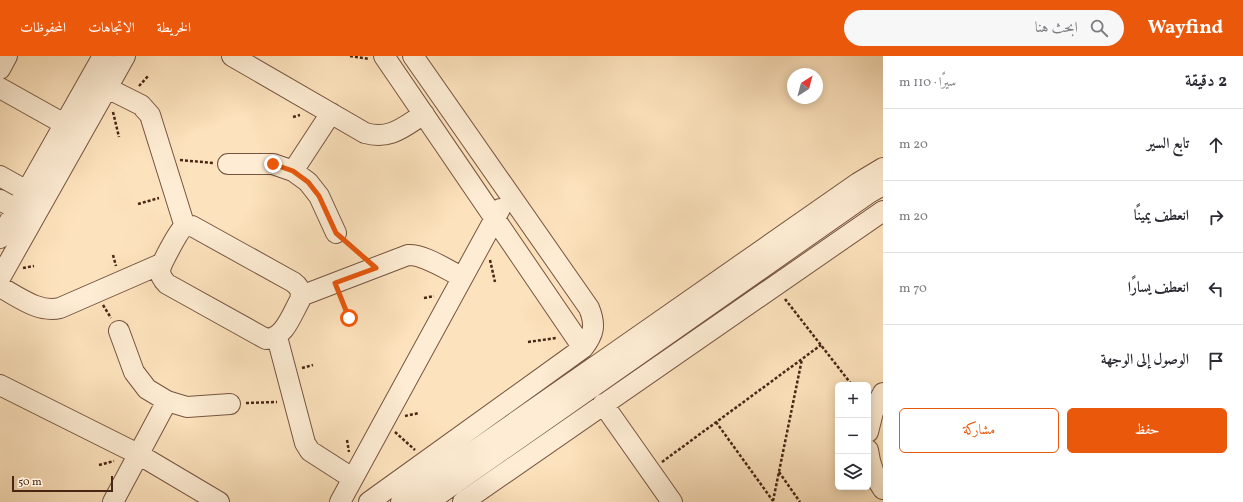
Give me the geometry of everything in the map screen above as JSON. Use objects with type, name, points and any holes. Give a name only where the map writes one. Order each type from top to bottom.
[{"type":"street","points":[[0,69],[7,56]]},
{"type":"street","points":[[0,238],[8,204],[27,191],[73,129],[107,88],[125,56]]},
{"type":"street","points":[[232,56],[365,133],[375,136],[394,133],[424,114]]},
{"type":"street","points":[[384,56],[579,341]]},
{"type":"street","points":[[369,502],[427,460],[579,341],[590,340],[593,329],[593,318],[589,308],[413,56]]},
{"type":"street","points":[[0,278],[73,129],[99,57]]},
{"type":"street","points":[[0,88],[73,129]]},
{"type":"street","points":[[107,88],[141,105],[150,115],[185,227]]},
{"type":"street","points":[[293,171],[331,113]]},
{"type":"street","points":[[228,164],[273,164],[293,171],[308,182],[319,196],[336,233]]},
{"type":"street","points":[[428,502],[451,476],[858,183],[883,168]]},
{"type":"street","points":[[0,176],[27,191]]},
{"type":"street","points":[[401,502],[451,476],[635,358],[869,193],[883,185]]},
{"type":"street","points":[[340,502],[508,192]]},
{"type":"street","points":[[476,498],[603,404],[883,211]]},
{"type":"street","points":[[192,226],[297,284],[301,292],[301,296],[282,332],[277,337],[266,339],[166,284],[161,275],[161,264],[180,231],[185,227],[192,226]]},
{"type":"street","points":[[301,296],[408,255],[422,257],[462,277]]},
{"type":"street","points":[[0,287],[39,307],[47,309],[60,308],[161,264]]},
{"type":"street","points":[[120,331],[134,372],[147,389],[167,401],[186,407],[230,404]]},
{"type":"street","points":[[277,337],[307,447],[352,478]]},
{"type":"street","points":[[635,358],[646,375]]},
{"type":"street","points":[[0,385],[138,454],[219,502]]},
{"type":"street","points":[[871,420],[873,412],[883,393]]},
{"type":"street","points":[[113,502],[167,401]]},
{"type":"street","points":[[603,404],[672,502]]},
{"type":"street","points":[[869,454],[870,465],[875,477],[883,489]]},
{"type":"path","points":[[164,159],[228,164]]},
{"type":"path","points":[[138,204],[175,194]]},
{"type":"path","points":[[336,233],[376,268]]},
{"type":"path","points":[[335,283],[349,318]]},
{"type":"path","points":[[775,286],[850,382]]},
{"type":"path","points":[[95,293],[120,331]]},
{"type":"path","points":[[528,342],[579,341]]},
{"type":"path","points":[[650,471],[821,345]]},
{"type":"path","points":[[773,502],[802,360]]},
{"type":"path","points":[[230,404],[294,401]]},
{"type":"path","points":[[383,421],[418,413]]},
{"type":"path","points":[[383,421],[427,460]]},
{"type":"path","points":[[716,422],[773,502]]},
{"type":"path","points":[[779,472],[800,502]]},
{"type":"route","points":[[273,164],[293,171],[308,182],[319,196],[336,233],[376,268],[335,283],[349,318]]}]
